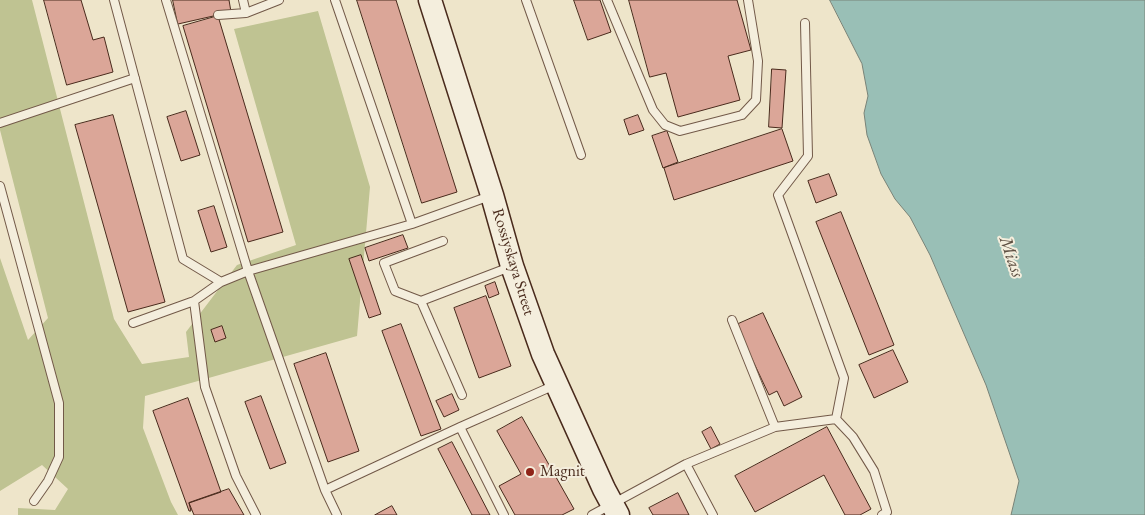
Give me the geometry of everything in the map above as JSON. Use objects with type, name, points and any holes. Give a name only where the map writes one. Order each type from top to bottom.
[{"type":"main road","name":"Rossiyskaya Street","points":[[430,0],[492,195],[512,266],[543,354],[615,510]]},
{"type":"lane","points":[[114,0],[183,259],[221,282]]},
{"type":"lane","points":[[166,0],[248,271],[325,490],[337,515]]},
{"type":"lane","points":[[243,0],[246,13]]},
{"type":"lane","points":[[218,15],[246,13],[279,0]]},
{"type":"lane","points":[[335,0],[412,224]]},
{"type":"lane","points":[[526,0],[581,155]]},
{"type":"lane","points":[[607,0],[653,110],[665,125],[680,131],[742,115],[756,100],[758,61],[748,0]]},
{"type":"lane","points":[[805,23],[808,156],[778,195],[844,378],[836,419]]},
{"type":"lane","points":[[174,28],[183,25]]},
{"type":"lane","points":[[0,123],[135,78]]},
{"type":"lane","points":[[1,191],[59,403],[59,457],[48,481],[34,501]]},
{"type":"lane","points":[[133,323],[194,301],[221,282],[248,271],[412,224],[492,195]]},
{"type":"lane","points":[[443,241],[384,263],[395,291],[421,301],[512,266]]},
{"type":"lane","points":[[194,301],[205,386],[236,476],[256,515]]},
{"type":"lane","points":[[421,301],[462,395]]},
{"type":"lane","points":[[732,320],[775,427]]},
{"type":"lane","points":[[325,490],[556,384]]},
{"type":"lane","points":[[592,515],[615,510],[686,464],[775,427],[836,419]]},
{"type":"lane","points":[[836,419],[853,437],[874,471],[887,512],[882,515]]},
{"type":"lane","points":[[460,427],[504,515]]},
{"type":"lane","points":[[686,464],[713,515]]},
{"type":"green space","points":[[0,0],[32,0],[114,319],[142,364],[189,357],[186,332],[237,265],[296,245],[234,29],[318,11],[370,187],[357,336],[145,396],[143,428],[171,502],[178,515],[18,515],[18,508],[55,510],[68,489],[42,465],[0,491],[0,258],[28,340],[48,318],[0,130]]},
{"type":"water","name":"Miass","points":[[830,0],[1145,0],[1145,515],[1011,515],[1019,481],[986,385],[930,255],[910,217],[895,199],[881,174],[867,135],[864,113],[868,96],[862,64]]},
{"type":"building","points":[[44,0],[81,0],[93,40],[104,37],[113,72],[67,85]]},
{"type":"building","points":[[173,0],[229,0],[231,12],[178,24]]},
{"type":"building","points":[[357,0],[396,0],[457,192],[422,203]]},
{"type":"building","points":[[574,0],[600,0],[611,32],[588,40]]},
{"type":"building","points":[[629,0],[737,0],[751,50],[728,56],[740,100],[678,117],[666,73],[650,77]]},
{"type":"building","points":[[218,16],[283,232],[248,242],[183,26]]},
{"type":"building","points":[[772,69],[786,70],[782,128],[769,127]]},
{"type":"building","points":[[186,111],[200,155],[181,161],[167,117]]},
{"type":"building","points":[[113,115],[165,302],[128,312],[75,125]]},
{"type":"building","points":[[638,115],[644,130],[629,135],[624,120]]},
{"type":"building","points":[[782,129],[793,161],[674,200],[664,168]]},
{"type":"building","points":[[667,131],[678,162],[663,168],[652,136]]},
{"type":"building","points":[[829,174],[837,195],[816,203],[808,181]]},
{"type":"building","points":[[214,206],[227,247],[211,252],[198,211]]},
{"type":"building","points":[[841,212],[894,345],[869,355],[816,222]]},
{"type":"building","points":[[403,235],[408,248],[369,261],[365,248]]},
{"type":"building","points":[[361,255],[381,314],[369,318],[349,259]]},
{"type":"building","points":[[495,282],[499,294],[489,298],[485,286]]},
{"type":"building","points":[[486,296],[511,366],[479,378],[454,308]]},
{"type":"building","points":[[763,313],[802,397],[784,406],[777,391],[769,395],[736,325]]},
{"type":"building","points":[[401,324],[441,429],[421,436],[382,331]]},
{"type":"building","points":[[222,326],[226,338],[215,342],[211,330]]},
{"type":"building","points":[[893,350],[908,382],[874,398],[859,365]]},
{"type":"building","points":[[326,353],[359,451],[328,462],[294,364]]},
{"type":"building","points":[[452,394],[459,410],[444,417],[436,401]]},
{"type":"building","points":[[261,396],[286,463],[270,469],[245,402]]},
{"type":"building","points":[[188,398],[221,492],[189,503],[191,511],[189,511],[153,411]]},
{"type":"building","points":[[522,417],[574,509],[562,515],[515,515],[499,486],[521,474],[497,431]]},
{"type":"building","points":[[711,427],[720,444],[711,449],[702,432]]},
{"type":"building","points":[[827,427],[871,509],[860,515],[845,515],[824,475],[755,512],[735,476]]},
{"type":"building","points":[[452,442],[490,515],[472,515],[438,449]]},
{"type":"building","points":[[229,489],[244,515],[194,515],[189,503]]},
{"type":"building","points":[[678,493],[689,515],[653,515],[649,508]]},
{"type":"building","points":[[392,506],[397,515],[375,515]]},
{"type":"place","name":"Magnit","points":[[530,472]]}]
